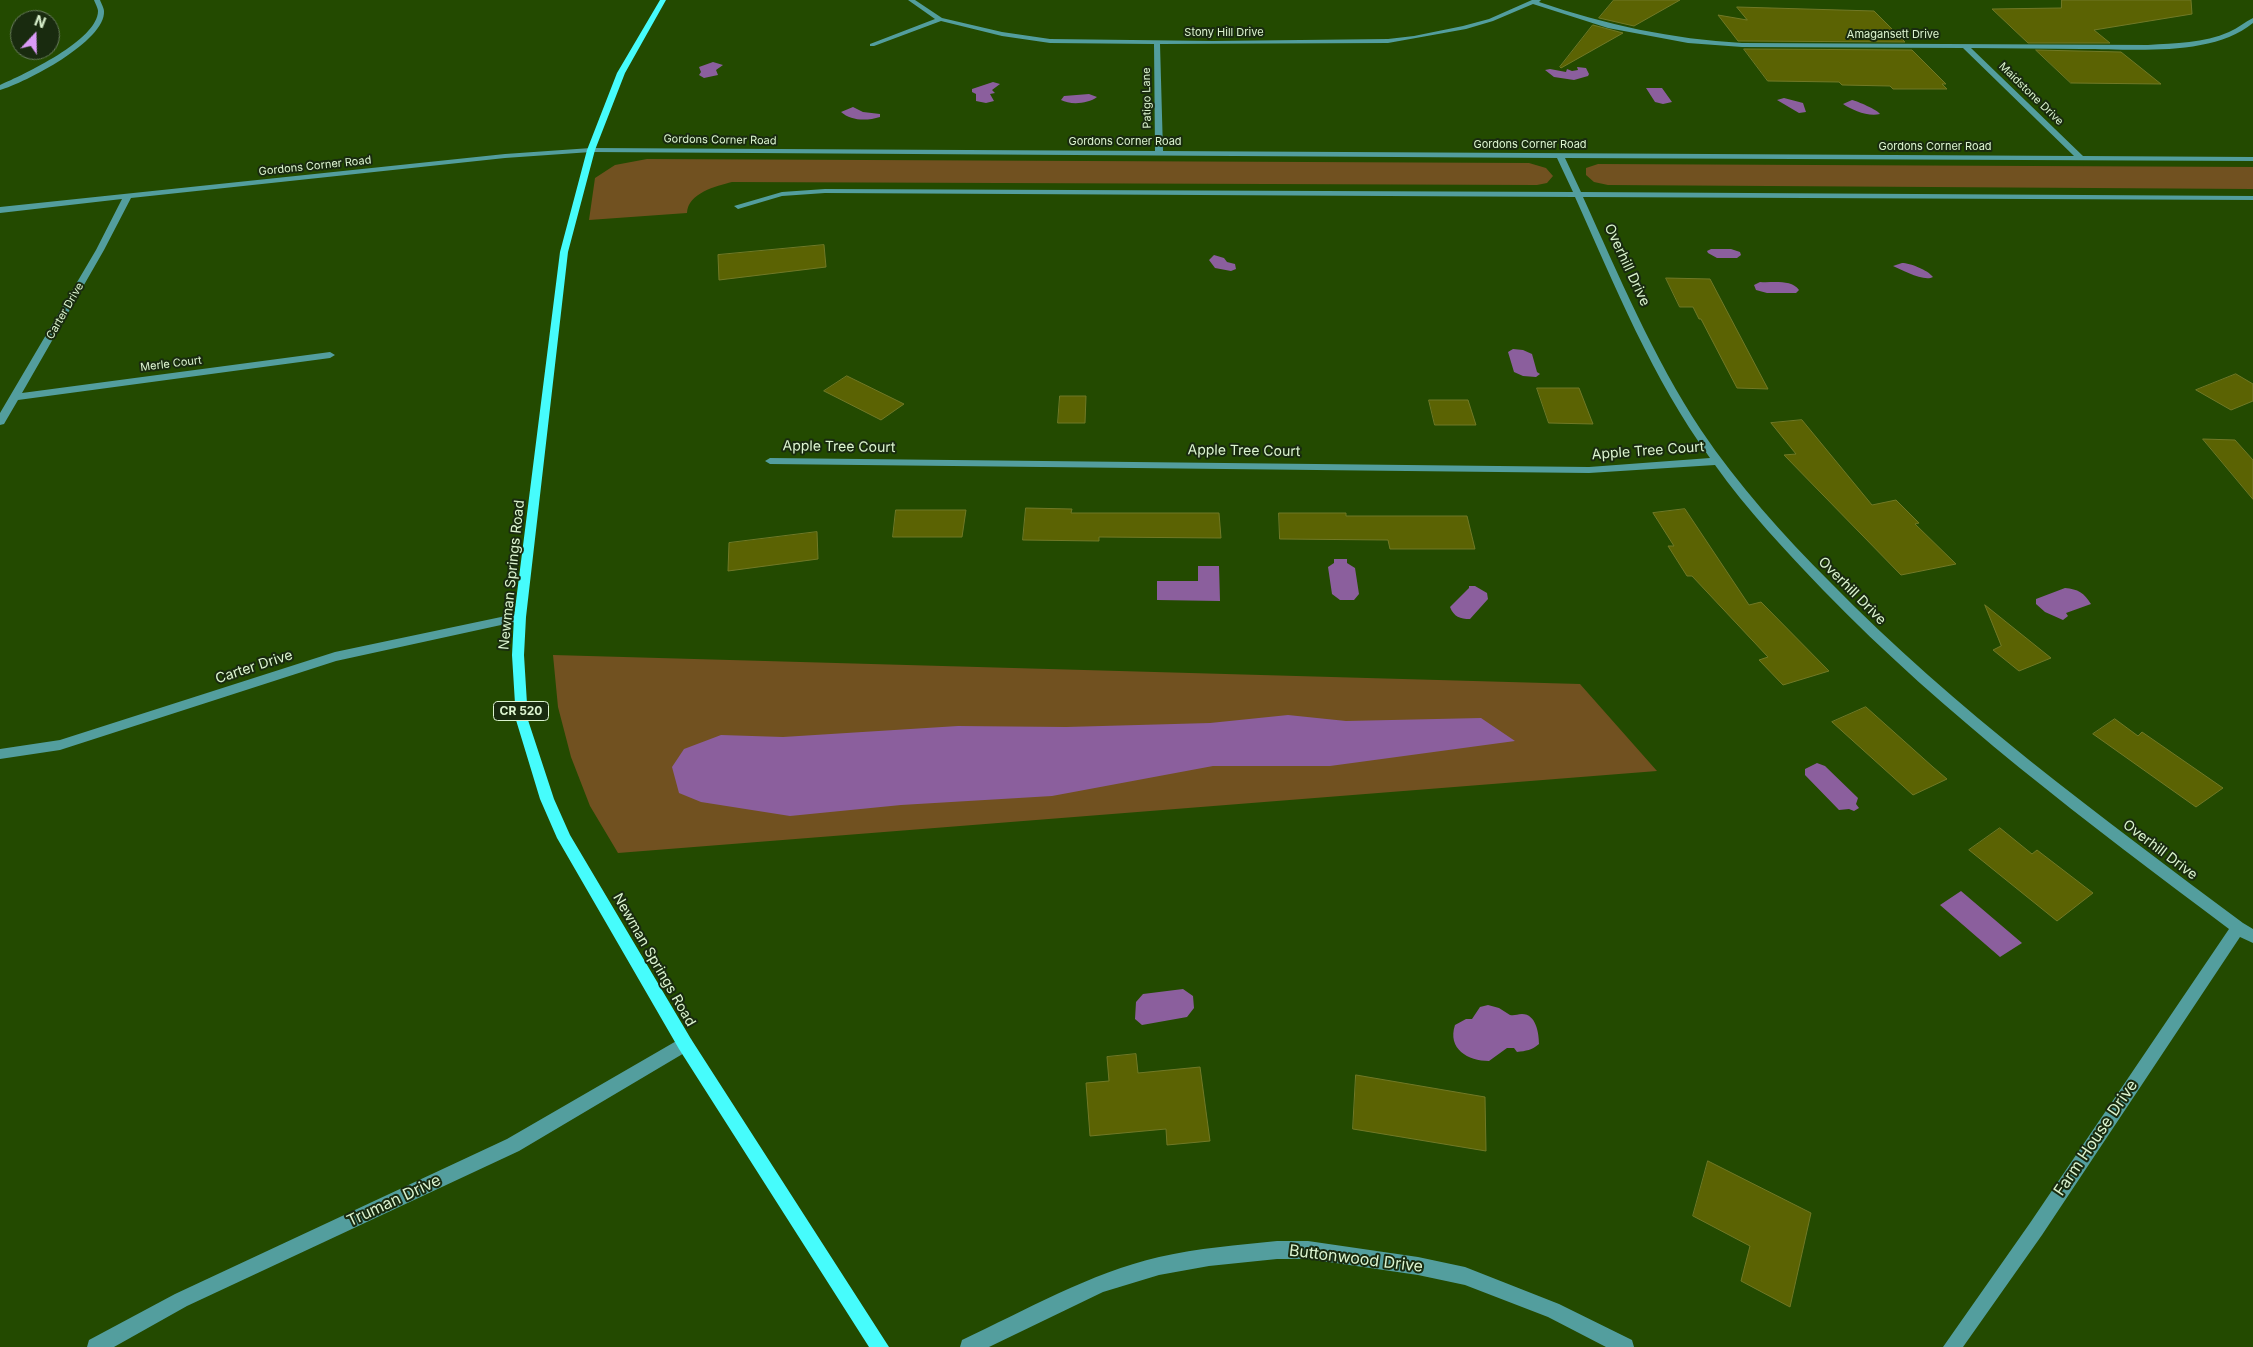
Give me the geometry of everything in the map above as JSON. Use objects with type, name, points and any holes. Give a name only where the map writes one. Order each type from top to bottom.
[{"type":"main road","name":"Newman Springs Road","points":[[663,0],[621,73],[591,150],[564,252],[520,617],[518,655],[522,720],[547,800],[564,838],[685,1044],[880,1347]]},
{"type":"street","points":[[0,88],[39,70],[80,42],[98,20],[101,11],[97,0]]},
{"type":"street","name":"Stony Hill Drive","points":[[911,0],[940,19],[980,30],[1022,38],[1061,41],[1157,43],[1352,43],[1414,38],[1464,28],[1536,1]]},
{"type":"street","name":"Amagansett Drive","points":[[1536,1],[1609,27],[1691,42],[1742,45],[2165,46],[2213,39],[2231,33],[2253,20]]},
{"type":"street","points":[[872,45],[940,19]]},
{"type":"street","name":"Patigo Lane","points":[[1157,43],[1159,153]]},
{"type":"street","name":"Maidstone Drive","points":[[1965,46],[2082,159]]},
{"type":"street","name":"Gordons Corner Road","points":[[0,210],[127,198],[505,156],[591,150],[2253,160]]},
{"type":"street","name":"Overhill Drive","points":[[1560,156],[1656,361],[1696,430],[1747,498],[1824,585],[1923,680],[1982,730],[2063,796],[2238,928],[2253,936]]},
{"type":"street","points":[[738,206],[782,194],[825,190],[2253,198]]},
{"type":"street","name":"Carter Drive","points":[[0,422],[100,250],[127,198]]},
{"type":"street","name":"Merle Court","points":[[14,397],[330,355]]},
{"type":"street","name":"Apple Tree Court","points":[[770,461],[1589,470],[1718,461]]},
{"type":"street","name":"Carter Drive","points":[[0,754],[60,744],[335,657],[520,617]]},
{"type":"street","name":"Farm House Drive","points":[[1952,1347],[2036,1229],[2238,928]]},
{"type":"street","name":"Truman Drive","points":[[96,1347],[181,1300],[513,1145],[685,1044]]},
{"type":"street","name":"Buttonwood Drive","points":[[969,1347],[1101,1284],[1159,1266],[1209,1257],[1277,1250],[1308,1250],[1418,1266],[1465,1276],[1553,1310],[1624,1347]]},
{"type":"shaded area","points":[[713,62],[723,65],[716,70],[718,75],[704,78],[699,75],[701,72],[699,67]]},
{"type":"shaded area","points":[[1577,67],[1586,68],[1588,76],[1574,80],[1554,77],[1545,70],[1566,72],[1567,69],[1572,71],[1578,70]]},
{"type":"shaded area","points":[[993,82],[1000,84],[992,90],[995,93],[990,94],[994,101],[986,103],[976,101],[976,94],[972,92],[972,89]]},
{"type":"shaded area","points":[[1646,88],[1662,88],[1672,102],[1663,104],[1655,102]]},
{"type":"shaded area","points":[[1089,94],[1097,97],[1079,103],[1069,103],[1061,100],[1064,96]]},
{"type":"shaded area","points":[[1784,98],[1803,103],[1806,112],[1799,113],[1777,100]]},
{"type":"shaded area","points":[[1852,100],[1872,108],[1880,114],[1865,114],[1843,104]]},
{"type":"shaded area","points":[[853,107],[863,112],[880,114],[880,117],[859,119],[849,117],[841,112]]},
{"type":"shaded area","points":[[647,159],[1529,163],[1546,168],[1553,176],[1547,183],[1537,185],[732,182],[711,188],[697,195],[692,200],[687,213],[589,220],[595,178],[615,165]]},
{"type":"shaded area","points":[[1598,164],[2253,167],[2253,189],[1608,185],[1594,182],[1586,175],[1586,168]]},
{"type":"shaded area","points":[[1711,249],[1731,249],[1740,252],[1741,255],[1737,258],[1717,258],[1708,253],[1707,251]]},
{"type":"shaded area","points":[[1214,255],[1235,264],[1236,269],[1231,271],[1215,268],[1209,260]]},
{"type":"shaded area","points":[[1902,263],[1919,267],[1933,277],[1919,277],[1893,266]]},
{"type":"shaded area","points":[[1760,282],[1787,283],[1799,290],[1796,293],[1767,293],[1756,290],[1754,285]]},
{"type":"shaded area","points":[[1513,349],[1523,350],[1532,354],[1537,372],[1540,374],[1536,377],[1523,376],[1514,372],[1508,352]]},
{"type":"shaded area","points":[[1334,559],[1347,559],[1347,563],[1355,568],[1359,594],[1354,600],[1340,600],[1332,594],[1328,567],[1334,563]]},
{"type":"shaded area","points":[[1198,566],[1219,566],[1220,601],[1157,600],[1157,581],[1198,581]]},
{"type":"shaded area","points":[[1469,586],[1475,586],[1487,593],[1488,599],[1470,619],[1463,619],[1455,615],[1450,607]]},
{"type":"shaded area","points":[[2065,588],[2080,592],[2091,604],[2066,613],[2068,616],[2063,620],[2045,612],[2036,604],[2036,599]]},
{"type":"shaded area","points":[[553,655],[1580,684],[1657,771],[618,853],[590,806],[571,757],[558,707]]},
{"type":"shaded area","points":[[1288,715],[1346,721],[1481,718],[1515,741],[1330,766],[1213,766],[1052,796],[901,805],[790,816],[701,802],[679,793],[672,767],[684,749],[721,735],[783,737],[958,726],[1066,727],[1210,723]]},
{"type":"shaded area","points":[[1817,763],[1825,766],[1858,798],[1856,804],[1859,808],[1854,811],[1849,809],[1839,810],[1805,775],[1805,769]]},
{"type":"shaded area","points":[[1961,891],[2022,943],[2000,957],[1940,905]]},
{"type":"shaded area","points":[[1183,989],[1193,996],[1194,1008],[1187,1017],[1142,1025],[1135,1019],[1136,1002],[1143,994]]},
{"type":"shaded area","points":[[1488,1005],[1499,1008],[1510,1015],[1522,1014],[1531,1017],[1536,1025],[1539,1044],[1531,1049],[1520,1052],[1517,1052],[1514,1048],[1507,1048],[1489,1061],[1474,1059],[1461,1052],[1454,1041],[1455,1025],[1466,1019],[1472,1019],[1480,1007]]},
{"type":"building","points":[[1614,0],[1680,0],[1634,26],[1599,18]]},
{"type":"building","points":[[2062,0],[2191,0],[2192,14],[2094,30],[2110,43],[2028,43],[1992,9],[2061,8]]},
{"type":"building","points":[[1737,7],[1874,11],[1905,42],[1738,41],[1718,15],[1747,20]]},
{"type":"building","points":[[1593,25],[1623,33],[1561,68],[1560,67]]},
{"type":"building","points":[[1744,49],[1912,50],[1946,84],[1942,84],[1947,89],[1893,89],[1890,86],[1842,85],[1839,82],[1768,81]]},
{"type":"building","points":[[2036,50],[2121,52],[2161,84],[2071,83]]},
{"type":"building","points":[[824,245],[826,267],[719,280],[718,255]]},
{"type":"building","points":[[1666,278],[1710,279],[1768,389],[1737,388],[1701,319],[1699,319],[1693,307],[1680,307]]},
{"type":"building","points":[[2236,374],[2253,384],[2253,401],[2231,410],[2196,390]]},
{"type":"building","points":[[847,376],[904,404],[881,420],[824,391]]},
{"type":"building","points":[[1537,388],[1579,388],[1593,424],[1549,423]]},
{"type":"building","points":[[1060,396],[1086,396],[1085,423],[1058,423]]},
{"type":"building","points":[[1429,400],[1468,400],[1476,425],[1435,425]]},
{"type":"building","points":[[1802,420],[1872,505],[1896,500],[1919,523],[1915,524],[1956,564],[1901,575],[1784,455],[1796,454],[1771,423]]},
{"type":"building","points":[[2203,439],[2235,440],[2253,460],[2253,499]]},
{"type":"building","points":[[1026,508],[1072,509],[1071,513],[1219,513],[1221,538],[1099,537],[1099,541],[1023,540]]},
{"type":"building","points":[[1685,509],[1749,605],[1761,602],[1829,671],[1783,685],[1759,660],[1768,657],[1692,576],[1687,576],[1668,546],[1674,546],[1653,513]]},
{"type":"building","points":[[896,510],[966,510],[962,537],[893,537]]},
{"type":"building","points":[[1279,513],[1346,513],[1346,516],[1467,516],[1475,549],[1390,549],[1388,540],[1280,539]]},
{"type":"building","points":[[817,532],[818,559],[728,571],[729,543]]},
{"type":"building","points":[[1985,605],[2051,658],[2019,671],[1993,650],[2001,646]]},
{"type":"building","points":[[1866,707],[1947,779],[1913,795],[1832,722]]},
{"type":"building","points":[[2115,719],[2138,736],[2142,732],[2223,788],[2196,807],[2093,734]]},
{"type":"building","points":[[2000,828],[2032,854],[2037,850],[2093,893],[2057,921],[1969,850]]},
{"type":"building","points":[[1136,1054],[1138,1073],[1200,1067],[1210,1141],[1167,1145],[1166,1129],[1090,1136],[1086,1083],[1109,1081],[1107,1057]]},
{"type":"building","points":[[1356,1075],[1485,1097],[1486,1151],[1353,1129]]},
{"type":"building","points":[[1708,1161],[1811,1213],[1790,1307],[1741,1281],[1750,1246],[1693,1216]]}]
